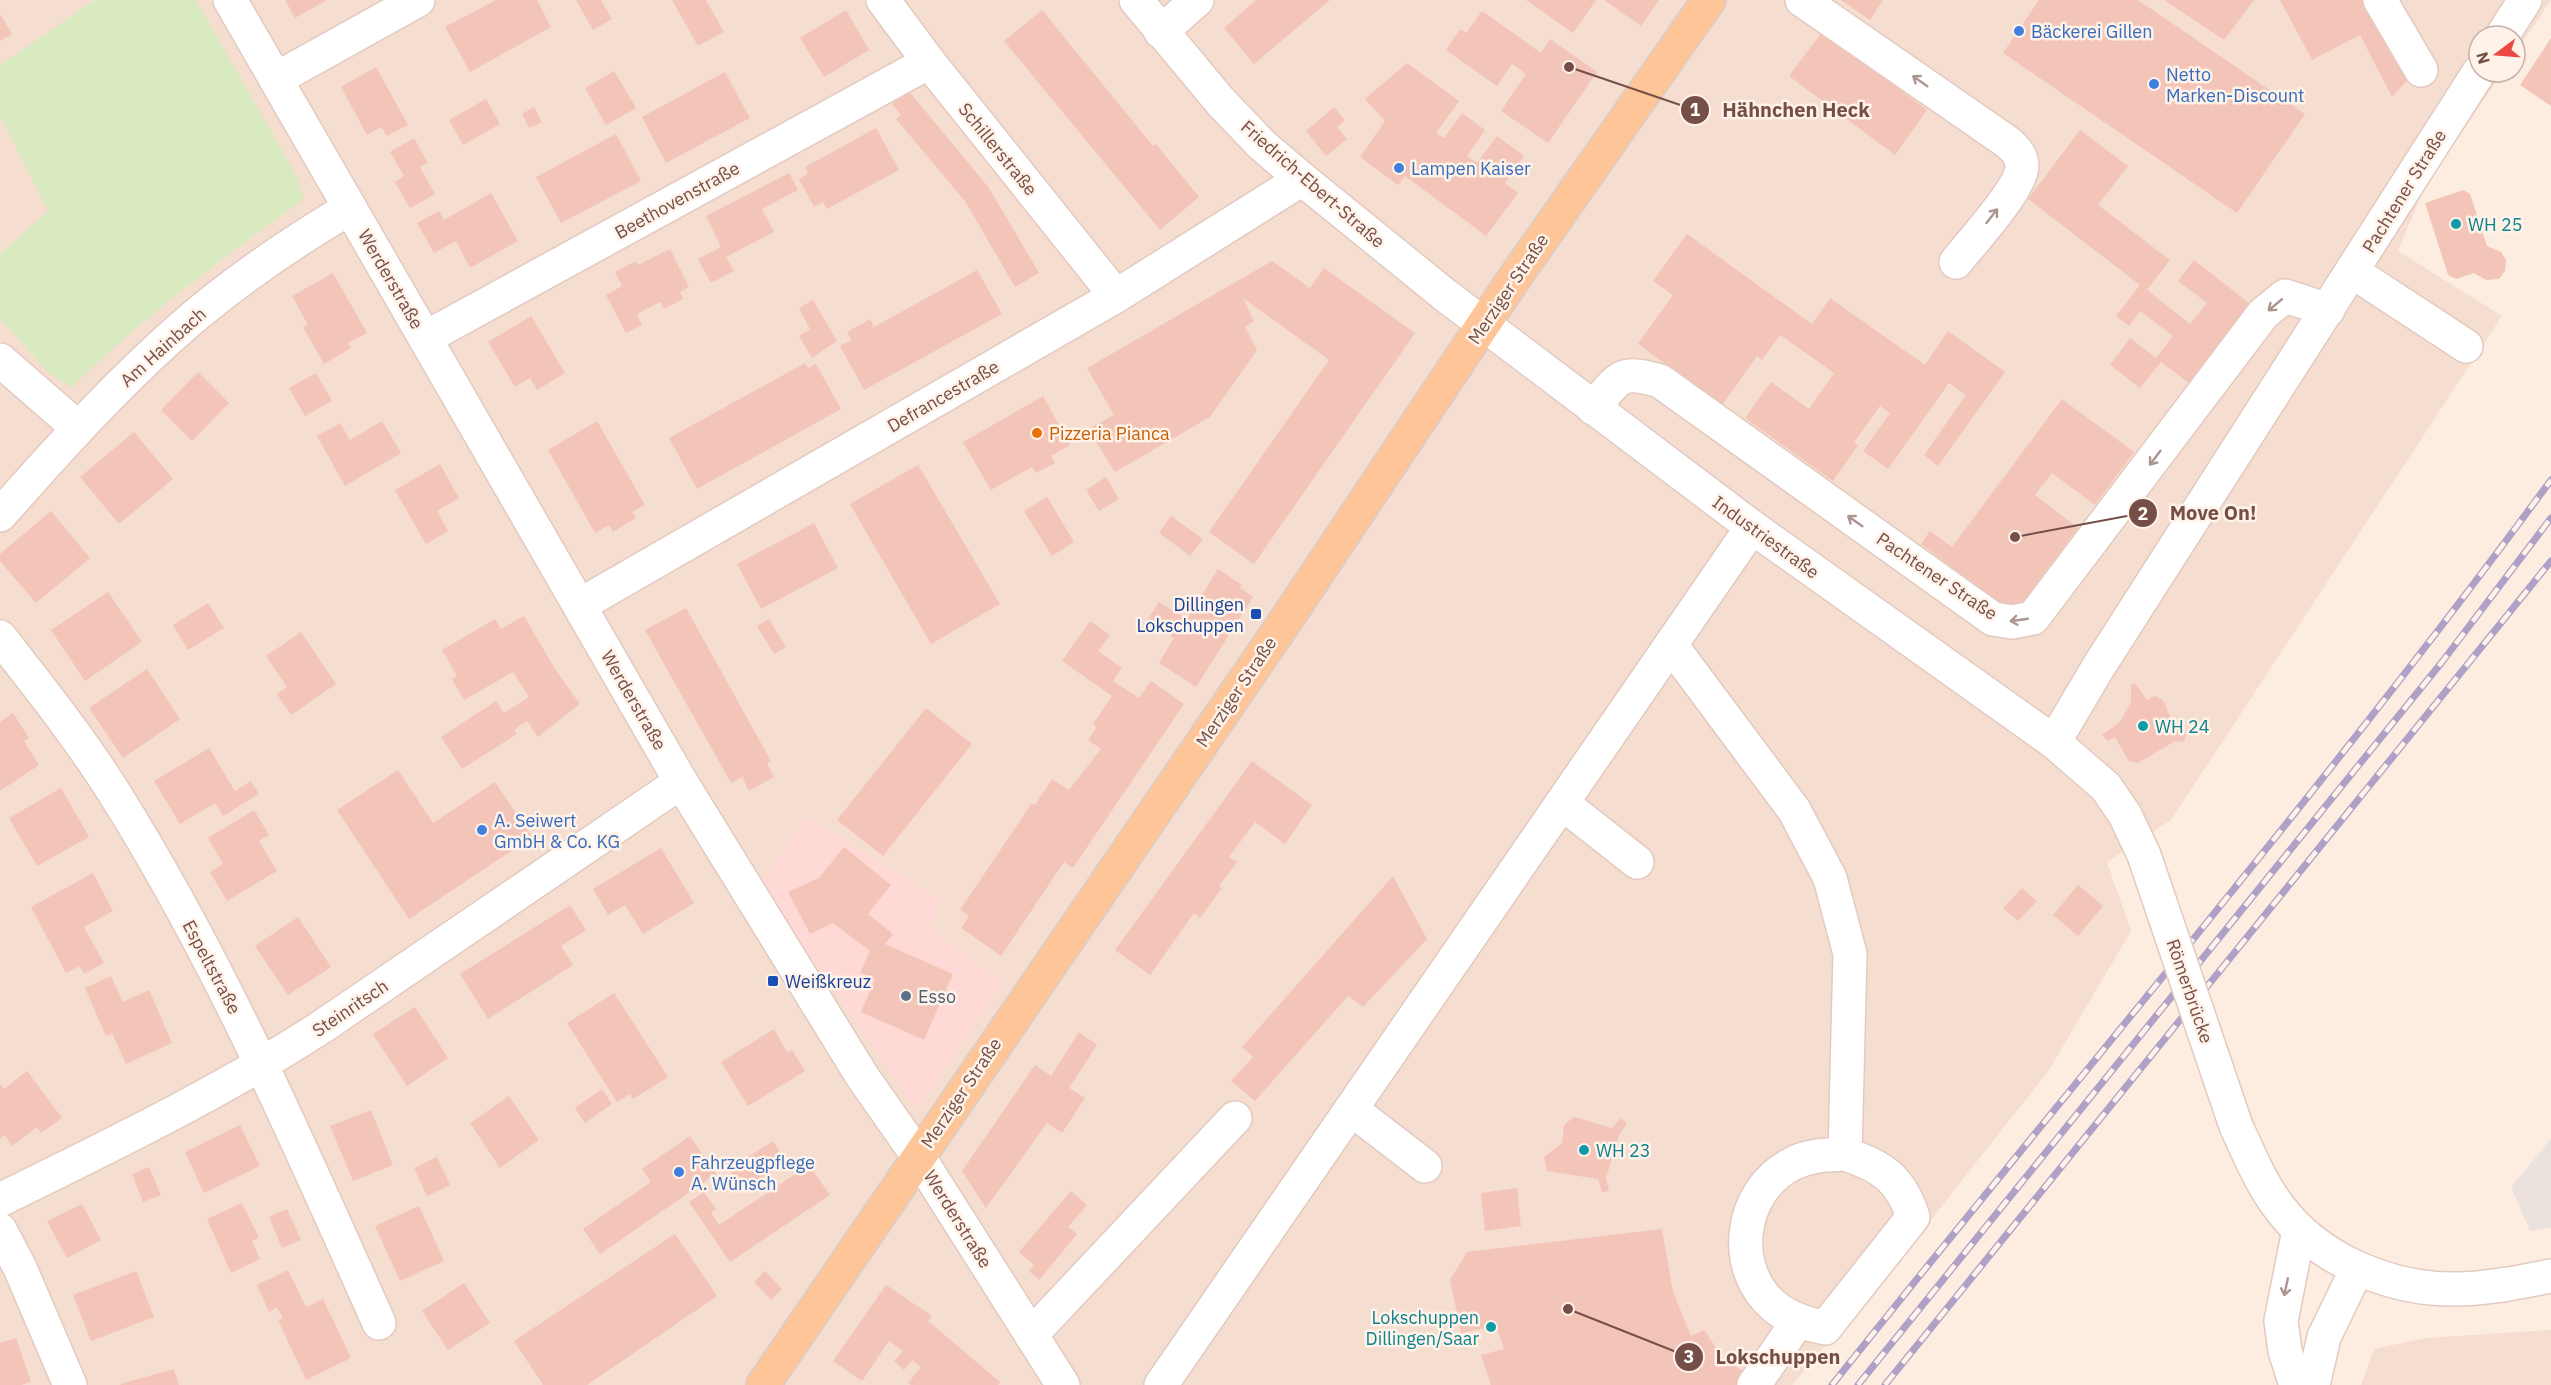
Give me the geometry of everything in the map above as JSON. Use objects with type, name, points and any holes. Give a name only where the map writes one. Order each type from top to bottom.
[{"type":"main road","name":"Merziger Straße","points":[[763,1385],[1284,623],[1484,325],[1709,0]]},
{"type":"street","name":"Werderstraße","points":[[230,0],[681,782],[862,1076],[918,1156],[1063,1385]]},
{"type":"street","points":[[276,79],[418,0]]},
{"type":"street","name":"Schillerstraße","points":[[883,0],[928,62],[1116,296]]},
{"type":"street","name":"Friedrich-Ebert-Straße","points":[[1136,0],[1241,123],[1302,179],[1484,325]]},
{"type":"street","points":[[1802,0],[2003,139],[2018,153],[2022,162],[2019,182],[1956,262]]},
{"type":"street","points":[[2380,0],[2421,70]]},
{"type":"street","points":[[2510,24],[2525,0]]},
{"type":"street","points":[[1161,32],[1195,2]]},
{"type":"street","name":"Beethovenstraße","points":[[425,338],[928,62]]},
{"type":"street","name":"Pachtener Straße","points":[[2054,742],[2099,666],[2471,84]]},
{"type":"street","name":"Defrancestraße","points":[[580,605],[1116,296],[1302,179]]},
{"type":"street","name":"Am Hainbach","points":[[0,515],[78,428],[137,369],[196,316],[246,275],[350,208]]},
{"type":"street","points":[[2353,272],[2466,346]]},
{"type":"street","name":"Pachtener Straße","points":[[1593,408],[1617,380],[1634,374],[1660,381],[1993,619],[2012,622],[2033,618],[2263,314],[2285,296],[2328,310]]},
{"type":"street","name":"Industriestraße","points":[[1484,325],[1752,527],[2054,742],[2106,787],[2125,815],[2144,855]]},
{"type":"street","points":[[0,360],[78,428]]},
{"type":"street","points":[[1161,1385],[1752,527]]},
{"type":"street","name":"Espeltstraße","points":[[0,637],[60,714],[113,790],[171,889],[263,1065],[379,1323]]},
{"type":"street","points":[[1671,645],[1794,810],[1830,878],[1850,954],[1845,1155]]},
{"type":"street","name":"Steinritsch","points":[[0,1200],[174,1114],[263,1065],[681,782]]},
{"type":"street","points":[[1562,803],[1637,862]]},
{"type":"street","name":"Römerbrücke","points":[[2144,855],[2236,1126],[2259,1176],[2277,1204],[2299,1230]]},
{"type":"street","points":[[1351,1109],[1425,1166]]},
{"type":"street","points":[[1031,1335],[1235,1118]]},
{"type":"street","points":[[1817,1155],[1845,1155],[1872,1163],[1893,1179],[1907,1198],[1913,1217],[1825,1328],[1798,1322],[1774,1307],[1757,1285],[1750,1268],[1747,1259],[1746,1231],[1753,1204],[1769,1181],[1791,1164],[1817,1155]]},
{"type":"street","points":[[0,1230],[20,1268],[70,1385]]},
{"type":"street","points":[[2296,1385],[2285,1351],[2281,1321],[2299,1230],[2357,1269],[2414,1286],[2460,1289],[2517,1283],[2551,1276]]},
{"type":"street","points":[[2313,1385],[2324,1336],[2357,1269]]},
{"type":"street","points":[[1754,1385],[1798,1322]]},
{"type":"shaded area","points":[[0,0],[2551,0],[2527,36],[2527,24],[2467,24],[2467,84],[2495,84],[2425,186],[2398,251],[2502,316],[2171,820],[2107,862],[2131,931],[2049,1070],[1904,1254],[1792,1385],[0,1385]]},
{"type":"shaded area","points":[[809,818],[941,900],[929,927],[1001,982],[917,1110],[759,883]]},
{"type":"shaded area","points":[[2551,1139],[2551,1228],[2530,1231],[2511,1187]]},
{"type":"shaded area","points":[[2551,1330],[2551,1385],[2361,1385],[2374,1349],[2426,1338]]},
{"type":"green space","points":[[95,0],[196,0],[295,173],[304,199],[155,313],[71,388],[48,372],[0,319],[0,254],[48,211],[0,116],[0,65]]},
{"type":"building","points":[[285,0],[327,0],[295,18]]},
{"type":"building","points":[[496,0],[537,0],[551,27],[470,72],[445,27]]},
{"type":"building","points":[[576,0],[601,0],[612,19],[593,30]]},
{"type":"building","points":[[672,0],[706,0],[724,32],[698,46]]},
{"type":"building","points":[[1256,0],[1330,0],[1254,64],[1224,28]]},
{"type":"building","points":[[1526,0],[1596,0],[1573,33]]},
{"type":"building","points":[[1604,0],[1659,0],[1641,26]]},
{"type":"building","points":[[1841,0],[1883,0],[1870,20]]},
{"type":"building","name":"Netto Marken-Discount","points":[[2039,0],[2138,0],[2305,114],[2237,213],[2003,53]]},
{"type":"building","points":[[2164,0],[2254,0],[2224,40]]},
{"type":"building","points":[[2280,0],[2371,0],[2411,76],[2392,97],[2360,35],[2312,60]]},
{"type":"building","points":[[846,10],[869,50],[824,77],[800,38]]},
{"type":"building","points":[[1042,10],[1153,146],[1156,144],[1199,197],[1160,230],[1004,41]]},
{"type":"building","points":[[1482,11],[1541,53],[1550,39],[1597,72],[1548,143],[1501,111],[1526,74],[1512,64],[1497,86],[1446,50],[1460,29],[1466,33]]},
{"type":"building","points":[[0,14],[12,34],[0,41]]},
{"type":"building","points":[[1822,32],[1927,110],[1895,155],[1789,76]]},
{"type":"building","points":[[2551,38],[2551,106],[2520,85],[2527,84],[2527,74]]},
{"type":"building","points":[[1407,63],[1459,101],[1436,133],[1444,138],[1462,113],[1485,130],[1467,156],[1477,163],[1497,136],[1524,156],[1505,183],[1518,193],[1486,236],[1405,176],[1398,185],[1360,157],[1385,121],[1365,99]]},
{"type":"building","points":[[376,67],[408,125],[387,136],[381,127],[367,135],[341,87]]},
{"type":"building","points":[[614,71],[636,108],[606,125],[585,88]]},
{"type":"building","points":[[725,72],[750,118],[666,163],[642,117]]},
{"type":"building","points":[[908,90],[989,188],[1039,273],[1015,287],[965,201],[896,119],[901,115],[892,104]]},
{"type":"building","points":[[486,99],[500,124],[463,145],[449,120]]},
{"type":"building","points":[[534,107],[542,122],[529,128],[522,114]]},
{"type":"building","points":[[1334,107],[1345,120],[1337,127],[1347,139],[1326,156],[1306,131]]},
{"type":"building","points":[[876,128],[899,170],[827,209],[823,202],[814,207],[799,179],[808,174],[805,167]]},
{"type":"building","points":[[2080,130],[2128,166],[2098,205],[2170,260],[2147,290],[2190,324],[2207,303],[2178,281],[2194,260],[2250,304],[2189,383],[2161,362],[2140,388],[2110,365],[2130,338],[2156,358],[2173,336],[2140,311],[2129,326],[2116,316],[2140,285],[2028,199]]},
{"type":"building","points":[[616,134],[641,181],[561,223],[536,177]]},
{"type":"building","points":[[414,138],[428,163],[420,167],[435,194],[410,208],[395,182],[404,176],[390,152]]},
{"type":"building","points":[[789,173],[798,190],[762,209],[774,232],[726,257],[734,271],[711,283],[698,259],[721,247],[706,216]]},
{"type":"building","name":"WH 25","points":[[2463,190],[2470,194],[2487,246],[2501,252],[2506,260],[2505,271],[2499,279],[2486,280],[2474,273],[2456,279],[2448,275],[2425,203]]},
{"type":"building","points":[[491,193],[518,241],[470,268],[456,241],[434,253],[417,223],[439,211],[444,220]]},
{"type":"building","points":[[1687,234],[1812,324],[1830,298],[1925,365],[1948,331],[2005,372],[1938,466],[1924,455],[1966,395],[1949,383],[1888,469],[1863,451],[1890,413],[1880,406],[1854,442],[1858,445],[1833,481],[1745,418],[1771,382],[1809,409],[1834,373],[1780,335],[1762,360],[1757,356],[1722,405],[1638,344],[1673,295],[1653,281]]},
{"type":"building","points":[[670,249],[689,287],[680,292],[683,299],[664,309],[660,302],[637,314],[642,325],[626,333],[606,295],[622,286],[615,272],[636,261],[638,265]]},
{"type":"building","points":[[1272,261],[1310,288],[1324,268],[1415,333],[1254,564],[1209,532],[1329,360],[1243,298],[1254,321],[1245,327],[1257,350],[1210,417],[1115,472],[1088,429],[1114,415],[1087,368]]},
{"type":"building","points":[[977,270],[1002,314],[864,390],[840,346],[851,340],[847,332],[870,319],[874,327]]},
{"type":"building","points":[[333,273],[367,333],[348,343],[351,348],[324,364],[303,327],[308,325],[292,296]]},
{"type":"building","points":[[813,300],[837,341],[812,358],[799,336],[810,329],[799,308]]},
{"type":"building","points":[[531,316],[565,373],[537,390],[530,378],[515,387],[488,342]]},
{"type":"building","points":[[805,363],[808,368],[816,364],[841,409],[697,489],[669,438]]},
{"type":"building","points":[[198,372],[229,403],[192,441],[161,410]]},
{"type":"building","points":[[316,373],[332,401],[305,416],[289,388]]},
{"type":"building","points":[[1043,396],[1070,445],[1051,456],[1055,463],[1036,473],[1032,467],[991,490],[963,442]]},
{"type":"building","points":[[2062,399],[2134,452],[2095,505],[2052,473],[2035,495],[2078,528],[2014,614],[1921,544],[1930,531],[1952,547]]},
{"type":"building","points":[[382,421],[401,453],[345,486],[317,436],[340,423],[350,440]]},
{"type":"building","points":[[597,421],[645,505],[632,512],[636,518],[613,532],[609,525],[595,533],[548,450]]},
{"type":"building","points":[[134,432],[173,479],[119,524],[80,477]]},
{"type":"building","points":[[440,464],[459,498],[437,511],[448,531],[426,544],[395,490]]},
{"type":"building","points":[[918,465],[1000,604],[931,644],[850,504]]},
{"type":"building","points":[[1106,477],[1119,499],[1099,511],[1086,490]]},
{"type":"building","points":[[1047,497],[1074,542],[1052,556],[1024,511]]},
{"type":"building","points":[[51,511],[90,558],[36,603],[0,561],[0,554]]},
{"type":"building","points":[[1171,516],[1203,539],[1190,556],[1159,533]]},
{"type":"building","points":[[814,523],[838,568],[761,609],[737,564]]},
{"type":"building","points":[[1218,569],[1242,585],[1240,588],[1253,597],[1196,687],[1159,663],[1174,638],[1147,621],[1159,602],[1187,619]]},
{"type":"building","points":[[108,592],[142,642],[85,681],[51,630]]},
{"type":"building","points":[[208,603],[224,628],[188,650],[173,625]]},
{"type":"building","points":[[686,608],[771,761],[767,763],[774,777],[749,791],[742,777],[731,783],[645,630]]},
{"type":"building","points":[[524,616],[555,669],[580,704],[538,737],[527,721],[514,730],[517,734],[462,769],[441,737],[496,701],[504,713],[529,697],[513,672],[464,700],[452,679],[457,676],[442,650],[495,619],[501,629]]},
{"type":"building","points":[[769,619],[786,647],[774,654],[757,626]]},
{"type":"building","points":[[1090,621],[1110,635],[1098,651],[1122,668],[1113,681],[1139,698],[1151,681],[1184,704],[1073,868],[1064,862],[1001,956],[961,928],[969,916],[960,910],[1032,803],[1035,805],[1052,779],[1069,790],[1101,749],[1088,740],[1097,727],[1093,724],[1112,696],[1062,661]]},
{"type":"building","points":[[301,632],[336,684],[291,715],[277,694],[287,687],[266,656]]},
{"type":"building","points":[[147,669],[180,719],[123,758],[89,708]]},
{"type":"building","name":"WH 24","points":[[2135,683],[2147,700],[2155,696],[2163,700],[2171,719],[2169,721],[2172,730],[2186,732],[2184,742],[2175,741],[2138,763],[2129,761],[2115,737],[2108,741],[2102,735],[2120,722],[2131,702],[2131,685]]},
{"type":"building","points":[[926,708],[972,744],[883,856],[837,820]]},
{"type":"building","points":[[13,713],[29,738],[24,741],[39,765],[0,791],[0,722]]},
{"type":"building","points":[[209,748],[235,791],[251,781],[259,794],[223,816],[215,803],[180,824],[154,781]]},
{"type":"building","points":[[1252,761],[1312,805],[1285,844],[1255,822],[1229,857],[1237,862],[1219,886],[1222,888],[1200,918],[1194,913],[1150,975],[1115,950]]},
{"type":"building","points":[[398,770],[433,823],[495,782],[532,837],[409,919],[337,810]]},
{"type":"building","points":[[61,788],[89,837],[37,866],[9,818]]},
{"type":"building","points":[[254,810],[269,835],[259,841],[277,871],[227,901],[210,872],[223,864],[208,838]]},
{"type":"building","points":[[844,847],[891,885],[868,914],[893,934],[885,944],[953,974],[924,1040],[861,1012],[875,979],[860,973],[870,951],[833,923],[810,934],[788,892],[819,878]]},
{"type":"building","points":[[661,848],[694,903],[643,934],[625,905],[608,915],[593,889]]},
{"type":"building","points":[[93,873],[113,911],[84,927],[104,963],[84,974],[80,966],[66,973],[31,907]]},
{"type":"building","points":[[1393,876],[1427,939],[1363,1007],[1348,996],[1255,1101],[1231,1081],[1253,1057],[1242,1047]]},
{"type":"building","points":[[2078,885],[2103,906],[2078,936],[2053,915]]},
{"type":"building","points":[[2022,888],[2037,901],[2018,921],[2003,908]]},
{"type":"building","points":[[570,905],[586,930],[561,946],[573,965],[488,1019],[460,974]]},
{"type":"building","points":[[298,917],[331,967],[288,995],[255,946]]},
{"type":"building","points":[[111,976],[123,1002],[149,990],[172,1043],[126,1064],[112,1033],[106,1036],[85,988]]},
{"type":"building","points":[[614,993],[668,1077],[633,1099],[630,1094],[617,1102],[567,1023]]},
{"type":"building","points":[[415,1007],[448,1058],[407,1086],[373,1034]]},
{"type":"building","points":[[774,1029],[787,1052],[792,1050],[805,1071],[748,1106],[721,1062]]},
{"type":"building","points":[[1079,1032],[1097,1045],[1069,1088],[1085,1098],[1062,1133],[1047,1123],[986,1208],[962,1171],[1035,1065],[1051,1076]]},
{"type":"building","points":[[27,1071],[62,1118],[41,1133],[37,1127],[12,1146],[5,1135],[0,1139],[0,1084],[4,1089]]},
{"type":"building","points":[[602,1089],[612,1104],[585,1123],[575,1108]]},
{"type":"building","points":[[509,1096],[539,1140],[500,1168],[470,1123]]},
{"type":"building","points":[[371,1110],[393,1165],[353,1181],[330,1126]]},
{"type":"building","name":"WH 23","points":[[1574,1117],[1612,1128],[1621,1118],[1627,1124],[1619,1135],[1606,1178],[1609,1191],[1602,1192],[1598,1179],[1547,1171],[1544,1157],[1562,1143],[1564,1125]]},
{"type":"building","points":[[240,1125],[260,1166],[204,1193],[185,1152]]},
{"type":"building","points":[[690,1136],[716,1174],[600,1254],[583,1229],[651,1182],[642,1169]]},
{"type":"building","points":[[773,1141],[786,1163],[742,1190],[729,1169]]},
{"type":"building","points":[[437,1157],[450,1185],[427,1196],[414,1168]]},
{"type":"building","points":[[809,1165],[830,1195],[730,1262],[689,1202],[704,1192],[716,1209],[711,1213],[719,1225]]},
{"type":"building","points":[[149,1167],[161,1195],[143,1202],[132,1174]]},
{"type":"building","points":[[1517,1188],[1521,1226],[1485,1231],[1481,1193]]},
{"type":"building","points":[[1071,1191],[1087,1205],[1068,1227],[1077,1234],[1039,1280],[1029,1271],[1034,1265],[1019,1252]]},
{"type":"building","points":[[242,1203],[259,1238],[252,1241],[260,1259],[231,1273],[207,1219]]},
{"type":"building","points":[[82,1204],[101,1240],[67,1258],[47,1221]]},
{"type":"building","points":[[419,1206],[444,1261],[400,1281],[375,1226]]},
{"type":"building","points":[[287,1209],[301,1240],[282,1248],[269,1217]]},
{"type":"building","points":[[1662,1229],[1673,1292],[1691,1336],[1704,1330],[1723,1358],[1747,1374],[1739,1385],[1491,1385],[1481,1355],[1504,1349],[1496,1326],[1461,1333],[1450,1280],[1467,1252]]},
{"type":"building","points":[[675,1234],[717,1296],[587,1385],[543,1385],[514,1341]]},
{"type":"building","points":[[288,1270],[306,1307],[323,1299],[351,1358],[306,1380],[278,1320],[283,1318],[277,1307],[269,1312],[257,1285]]},
{"type":"building","points":[[136,1271],[154,1317],[91,1341],[73,1295]]},
{"type":"building","points":[[765,1271],[782,1289],[771,1300],[754,1282]]},
{"type":"building","points":[[464,1283],[490,1323],[448,1350],[422,1311]]},
{"type":"building","points":[[886,1285],[932,1316],[928,1321],[1000,1382],[998,1385],[911,1385],[908,1383],[921,1367],[912,1360],[904,1370],[894,1361],[903,1351],[889,1341],[862,1381],[833,1361]]},
{"type":"building","points":[[16,1338],[31,1382],[21,1385],[0,1385],[0,1343]]},
{"type":"building","points":[[174,1369],[179,1385],[120,1384]]},
{"type":"railway","points":[[1832,1385],[2287,823],[2464,596],[2551,480]]},
{"type":"railway","points":[[1858,1385],[2442,662],[2551,518]]},
{"type":"railway","points":[[1885,1385],[2551,561]]},
{"type":"place","name":"Bäckerei Gillen","points":[[2019,31]]},
{"type":"place","name":"Hähnchen Heck","points":[[1569,67]]},
{"type":"place","name":"Netto Marken-Discount","points":[[2154,84]]},
{"type":"place","name":"Lampen Kaiser","points":[[1399,168]]},
{"type":"place","name":"WH 25","points":[[2456,224]]},
{"type":"place","name":"Pizzeria Pianca","points":[[1037,433]]},
{"type":"place","name":"Move On!","points":[[2015,537]]},
{"type":"place","name":"Dillingen Lokschuppen","points":[[1256,614]]},
{"type":"place","name":"WH 24","points":[[2143,726]]},
{"type":"place","name":"A. Seiwert GmbH & Co. KG","points":[[482,830]]},
{"type":"place","name":"Weißkreuz","points":[[773,981]]},
{"type":"place","name":"Esso","points":[[906,996]]},
{"type":"place","name":"WH 23","points":[[1584,1150]]},
{"type":"place","name":"Fahrzeugpflege A. Wünsch","points":[[679,1172]]},
{"type":"place","name":"Lokschuppen","points":[[1568,1309]]},
{"type":"place","name":"Lokschuppen Dillingen/Saar","points":[[1491,1327]]}]
